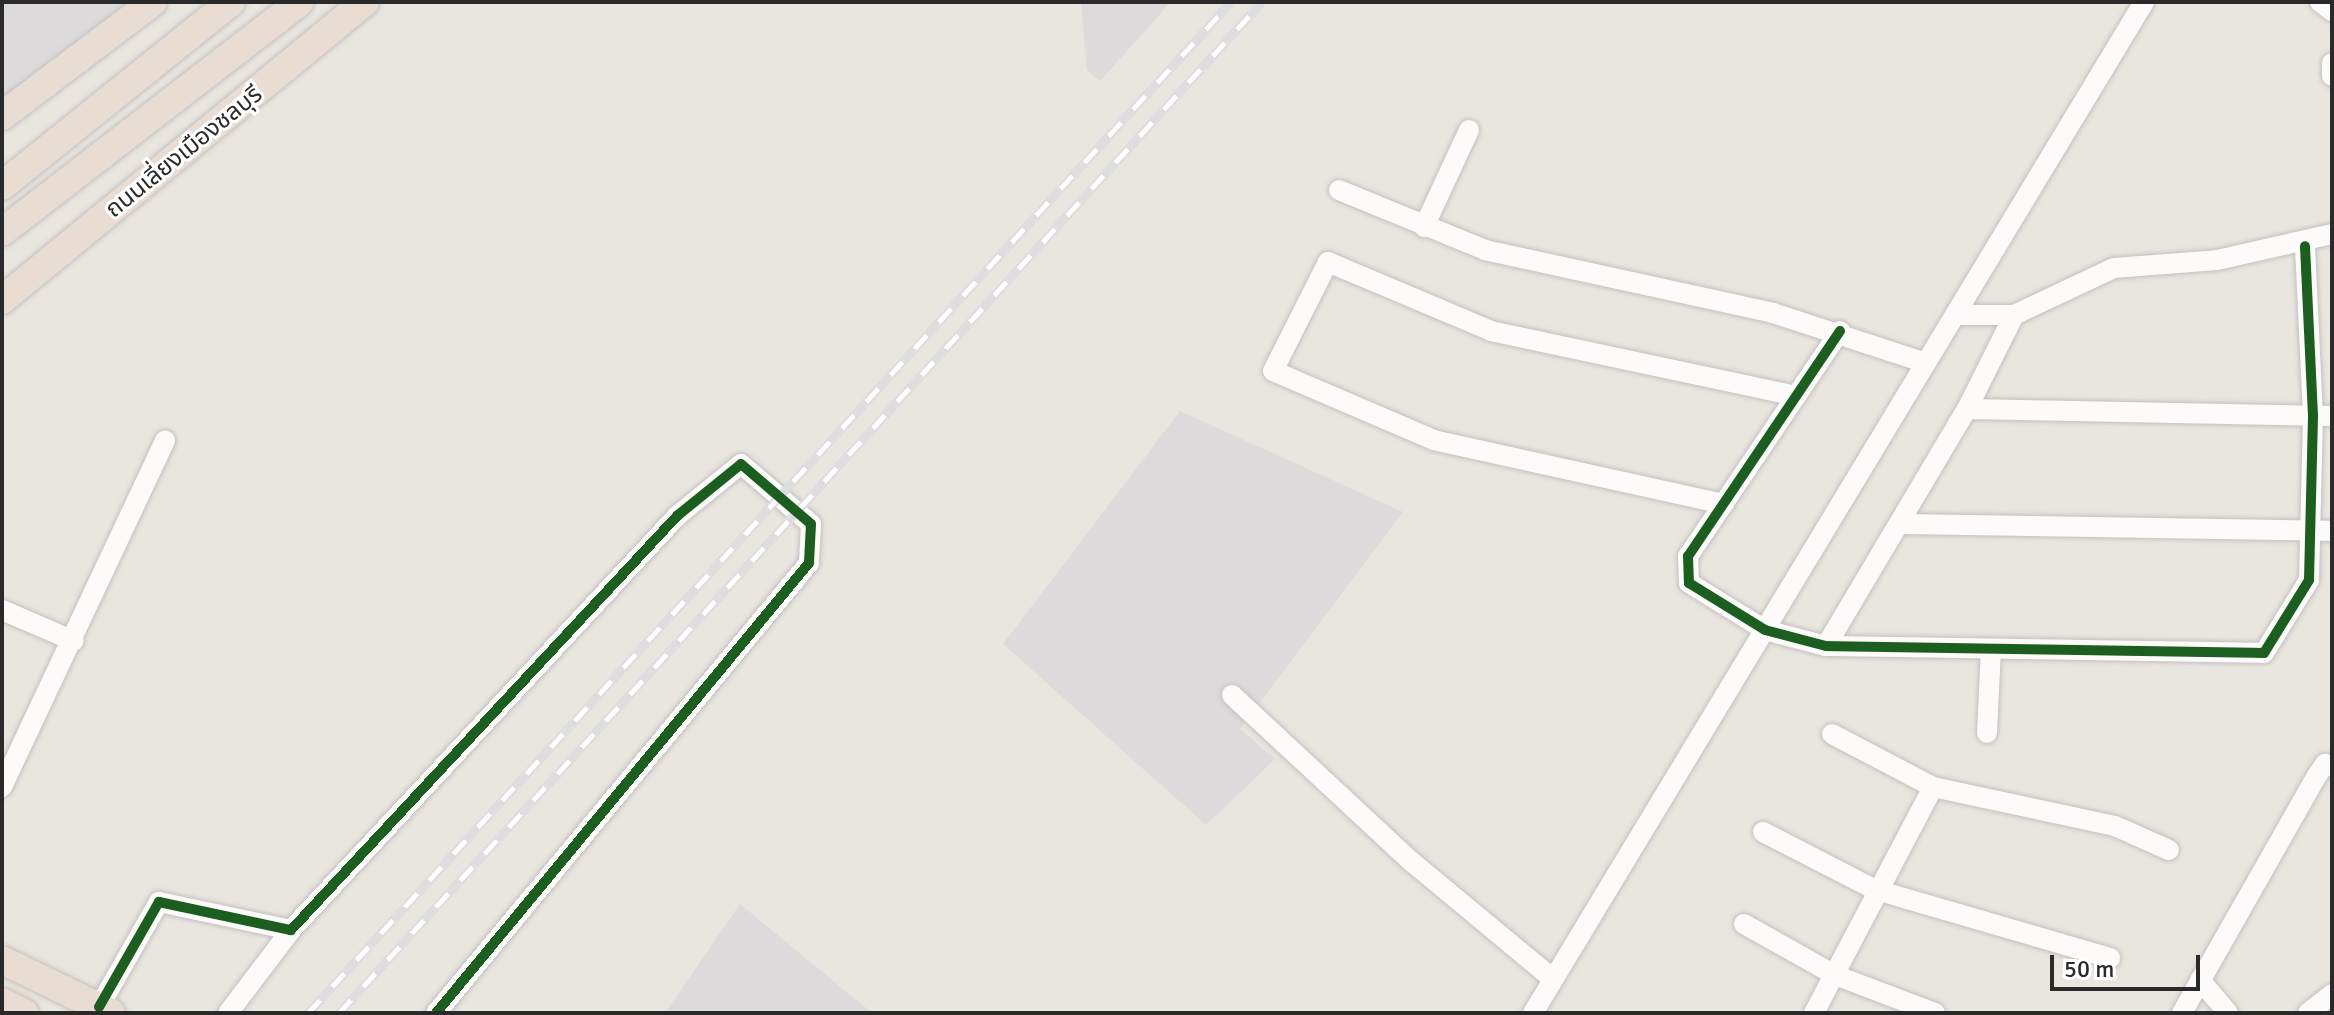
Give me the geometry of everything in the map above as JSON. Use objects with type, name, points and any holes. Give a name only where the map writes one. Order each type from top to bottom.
[{"type":"highway","points":[[2,116],[153,2]]},
{"type":"highway","points":[[2,186],[231,2]]},
{"type":"highway","name":"ถนนเลี่ยงเมืองชลบุรี","points":[[2,232],[300,2]]},
{"type":"highway","name":"ถนนเลี่ยงเมืองชลบุรี","points":[[2,300],[365,2]]},
{"type":"highway","points":[[2,960],[105,1010]]},
{"type":"highway","points":[[2,1002],[25,1013]]},
{"type":"street","points":[[1533,1013],[2144,2]]},
{"type":"street","points":[[2320,2],[2332,11]]},
{"type":"street","points":[[2332,63],[2332,76]]},
{"type":"street","points":[[1424,227],[1469,130]]},
{"type":"street","points":[[1339,190],[1485,250],[1840,331],[1926,363]]},
{"type":"street","points":[[1955,315],[2014,315],[2114,268],[2305,246],[2332,234]]},
{"type":"street","points":[[1840,331],[1688,556],[1689,583],[1765,630],[1826,646],[2264,653],[2309,580],[2323,416],[2305,246]]},
{"type":"street","points":[[1724,504],[1434,440],[1273,371],[1328,262],[1491,331],[1796,396]]},
{"type":"street","points":[[1826,646],[1967,409],[2014,315]]},
{"type":"street","points":[[1967,409],[2323,416]]},
{"type":"street","points":[[2,787],[74,641],[165,440]]},
{"type":"street","points":[[228,1013],[291,930],[677,516],[741,464],[811,524],[809,563],[436,1013]]},
{"type":"street","points":[[1900,524],[2332,531]]},
{"type":"street","points":[[2,610],[74,641]]},
{"type":"street","points":[[1987,733],[1991,649]]},
{"type":"street","points":[[1232,695],[1412,862],[1553,979]]},
{"type":"street","points":[[1832,734],[1933,787],[2115,826],[2169,850]]},
{"type":"street","points":[[2182,1013],[2316,777],[2325,764],[2332,766]]},
{"type":"street","points":[[1814,1013],[1876,890],[1933,787]]},
{"type":"street","points":[[1763,832],[1876,890],[2110,958]]},
{"type":"street","points":[[105,1010],[159,902],[291,930]]},
{"type":"street","points":[[1744,924],[1835,975],[1935,1013]]},
{"type":"street","points":[[2200,980],[2228,1013]]},
{"type":"street","points":[[2308,1013],[2332,994]]},
{"type":"shaded area","points":[[2,2],[135,2],[2,102]]},
{"type":"shaded area","points":[[1081,2],[1171,2],[1100,81],[1087,70]]},
{"type":"shaded area","points":[[1180,411],[1403,512],[1240,729],[1275,759],[1206,825],[1003,644]]},
{"type":"shaded area","points":[[740,904],[872,1013],[665,1013]]},
{"type":"railway","points":[[308,1013],[1231,2]]},
{"type":"railway","points":[[339,1013],[1262,2]]},
{"type":"cycle path","points":[[1840,331],[1688,556],[1689,583],[1765,630],[1826,646],[2264,653],[2309,580],[2313,416],[2305,246]]},
{"type":"cycle path","points":[[99,1007],[159,902],[291,930],[677,516],[741,464],[811,524],[809,563],[436,1013]]}]
